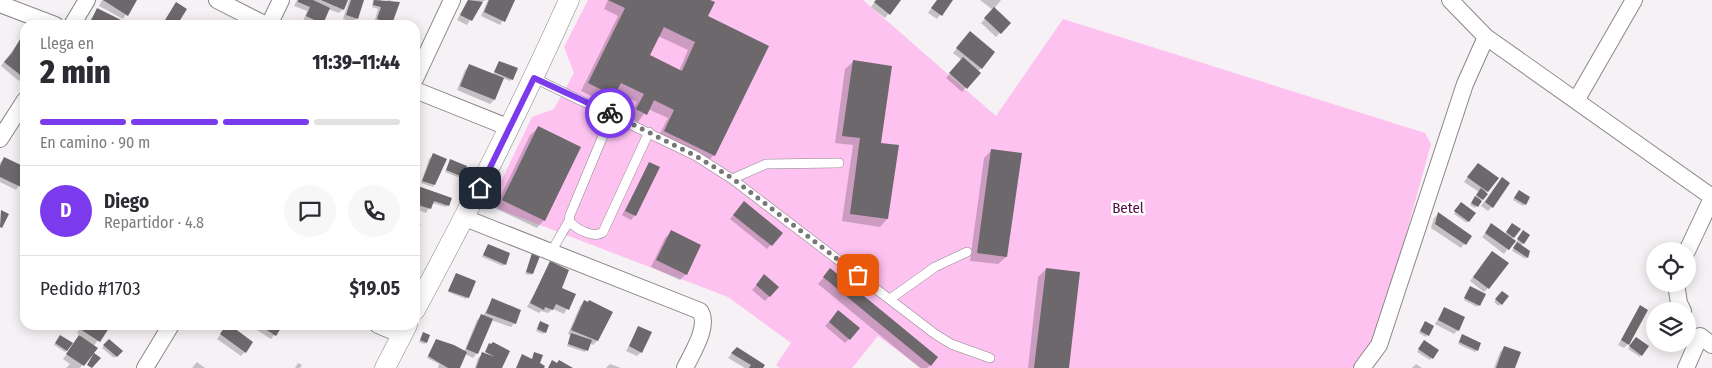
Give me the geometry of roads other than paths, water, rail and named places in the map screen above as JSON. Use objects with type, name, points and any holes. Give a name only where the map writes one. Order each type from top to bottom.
[{"type":"street","points":[[75,20],[87,0]]},
{"type":"street","points":[[217,0],[258,20]]},
{"type":"street","points":[[271,20],[281,0]]},
{"type":"street","points":[[420,68],[452,0]]},
{"type":"street","points":[[420,301],[465,218],[510,128],[569,0]]},
{"type":"street","points":[[1450,0],[1486,37],[1712,197],[1691,242]]},
{"type":"street","points":[[1577,100],[1634,0]]},
{"type":"street","points":[[0,4],[42,20]]},
{"type":"street","points":[[1362,368],[1379,345],[1465,84],[1486,37]]},
{"type":"street","points":[[420,92],[510,128]]},
{"type":"street","points":[[0,139],[20,108]]},
{"type":"street","points":[[465,218],[700,311],[704,317],[703,326],[685,368]]},
{"type":"street","points":[[1686,368],[1706,340],[1696,328]]},
{"type":"street","points":[[145,368],[168,330]]},
{"type":"street","points":[[390,367],[404,330]]},
{"type":"lane","points":[[534,78],[649,132],[696,156],[732,178],[951,344],[990,358]]},
{"type":"lane","points":[[550,252],[569,221],[612,114]]},
{"type":"lane","points":[[569,221],[574,226],[594,235],[603,232],[649,132]]},
{"type":"lane","points":[[732,178],[766,164],[840,163]]},
{"type":"lane","points":[[890,299],[935,267],[967,252]]},
{"type":"park label","name":"Betel","points":[[1128,208]]}]
